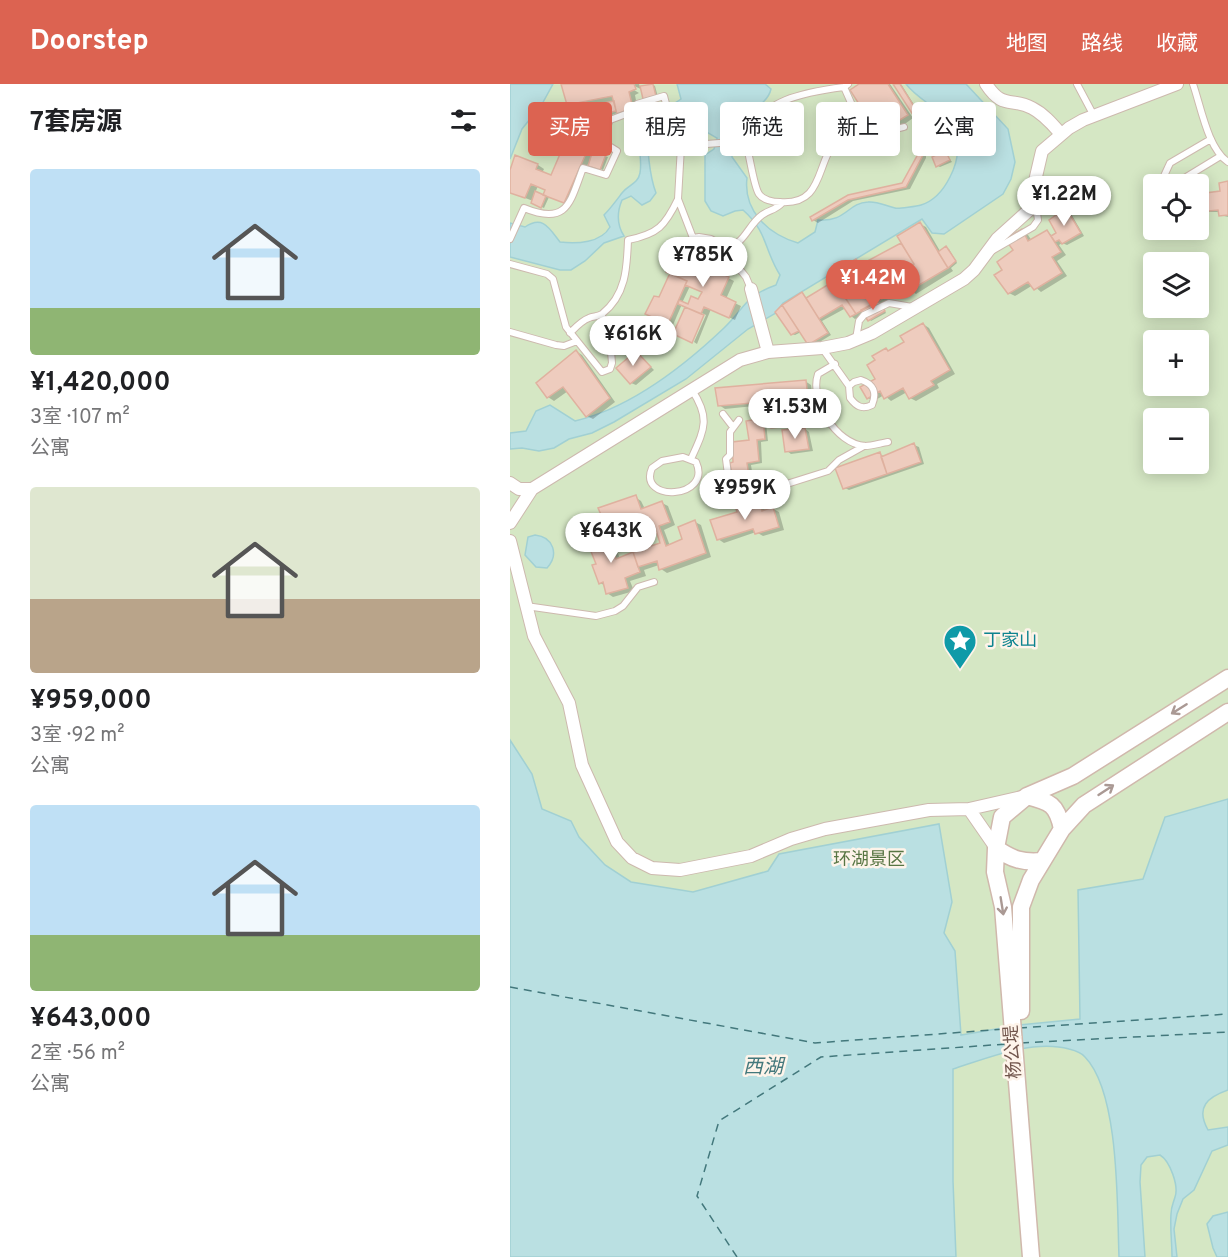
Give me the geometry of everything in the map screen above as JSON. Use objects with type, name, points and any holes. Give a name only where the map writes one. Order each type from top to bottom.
[{"type":"main road","name":"杨公堤","points":[[1031,1257],[1017,1017],[1003,907],[995,872],[996,848],[1002,817],[1027,796],[1073,776],[1228,678]]},
{"type":"main road","name":"杨公堤","points":[[1017,1017],[1021,907],[1031,880],[1062,829],[1084,805],[1228,712]]},
{"type":"main road","points":[[1027,796],[1048,802],[1059,812],[1062,829]]},
{"type":"main road","points":[[996,848],[1010,859],[1028,863],[1042,861]]},
{"type":"main road","name":"杨公堤","points":[[1020,1059],[1041,1257]]},
{"type":"street","points":[[986,84],[994,96],[1031,107],[1050,121],[1061,134]]},
{"type":"street","points":[[510,523],[532,489],[740,360],[768,352],[849,344],[964,279],[974,270],[997,239],[1032,205],[1042,151],[1076,124],[1177,84]]},
{"type":"street","points":[[751,289],[768,352]]},
{"type":"street","points":[[510,475],[510,482],[519,489],[532,489]]},
{"type":"street","points":[[510,542],[534,636],[569,703],[582,765],[617,842],[632,858],[652,868],[680,870],[751,856],[791,839],[825,829],[929,810],[969,809],[1027,796]]},
{"type":"street","points":[[969,809],[996,848]]},
{"type":"lane","points":[[1077,84],[1094,116]]},
{"type":"lane","points":[[1193,84],[1211,139],[1220,157],[1228,162]]},
{"type":"lane","points":[[783,102],[807,92],[846,85],[852,102]]},
{"type":"lane","points":[[644,102],[664,96],[665,102]]},
{"type":"lane","points":[[1211,139],[1170,163],[1164,176],[1167,181],[1178,182],[1220,157]]},
{"type":"lane","points":[[510,239],[524,208],[557,214],[568,207],[583,168],[606,175],[617,152],[612,149]]},
{"type":"lane","points":[[570,333],[580,323],[601,315],[622,289],[626,277],[628,240],[654,233],[670,217],[678,199],[680,156]]},
{"type":"lane","points":[[751,156],[755,184],[760,196],[782,203],[797,200],[812,190],[818,182],[827,156]]},
{"type":"lane","points":[[1032,205],[1066,185]]},
{"type":"lane","points":[[678,199],[693,238],[693,245],[710,254],[732,260],[747,277],[751,289]]},
{"type":"lane","points":[[726,248],[736,245],[762,214],[777,209],[782,203]]},
{"type":"lane","points":[[693,238],[711,239],[726,248],[732,255],[732,260]]},
{"type":"lane","points":[[510,264],[547,274],[553,279],[566,327],[602,372],[610,369],[612,363],[609,328],[601,315]]},
{"type":"lane","points":[[856,340],[859,321],[864,315],[881,305],[889,303],[915,307]]},
{"type":"lane","points":[[510,332],[556,345],[564,346],[577,341]]},
{"type":"lane","points":[[822,348],[849,386],[850,398],[858,407],[867,408],[872,405],[873,387],[867,382],[861,380],[849,386]]},
{"type":"lane","points":[[835,364],[818,374],[817,397],[829,421],[839,432],[864,446]]},
{"type":"lane","points":[[691,459],[701,436],[704,422],[702,407],[692,389]]},
{"type":"lane","points":[[723,414],[733,427]]},
{"type":"lane","points":[[739,420],[730,432],[730,455],[726,459],[731,498],[755,494],[828,471],[839,460],[864,446],[888,442]]},
{"type":"lane","points":[[683,457],[691,459],[696,462],[699,469],[698,480],[695,484],[670,493],[660,491],[652,485],[650,472],[662,461],[683,457]]},
{"type":"lane","points":[[526,606],[596,616],[623,606],[638,587],[654,582]]},
{"type":"green space","name":"环湖景区","points":[[510,84],[1228,84],[1228,1257],[510,1257]]},
{"type":"water","points":[[510,84],[553,84],[543,102],[528,102],[528,122],[522,129],[510,159]]},
{"type":"water","points":[[677,84],[765,84],[771,89],[763,102],[720,102],[720,156],[732,156],[747,178],[749,201],[760,220],[777,234],[798,243],[815,232],[818,220],[835,218],[861,203],[875,202],[897,208],[919,205],[934,198],[950,177],[957,156],[996,156],[996,116],[1008,129],[1015,162],[1011,179],[1003,194],[944,234],[932,233],[922,219],[783,303],[776,313],[748,329],[686,379],[614,422],[592,433],[569,439],[554,448],[539,451],[522,448],[510,449],[510,433],[526,431],[536,411],[550,405],[575,421],[596,415],[636,396],[692,357],[731,321],[751,298],[776,285],[780,275],[751,218],[743,210],[723,216],[711,211],[705,201],[705,156],[708,156],[708,153],[714,149],[717,138],[708,133],[708,102],[676,102],[681,99]]},
{"type":"water","points":[[906,84],[966,84],[983,102],[926,102]]},
{"type":"water","points":[[640,156],[649,156],[656,193],[650,201],[642,205],[631,196],[622,200],[619,218],[624,236],[604,243],[585,261],[571,270],[560,270],[510,257],[510,223],[525,227],[537,222],[541,223],[549,228],[560,242],[588,241],[601,236],[610,227],[604,215],[624,190],[639,177]]},
{"type":"water","points":[[535,535],[547,539],[553,547],[553,558],[547,568],[536,567],[525,555],[528,537]]},
{"type":"water","name":"西湖","points":[[510,740],[532,774],[542,809],[571,821],[579,837],[605,865],[631,882],[693,892],[768,871],[779,854],[939,824],[952,902],[944,933],[955,951],[961,1035],[1019,1025],[1080,1019],[1078,890],[1143,879],[1165,817],[1228,799],[1228,1090],[1209,1100],[1203,1109],[1203,1115],[1208,1130],[1228,1127],[1228,1145],[1212,1151],[1194,1190],[1183,1199],[1174,1229],[1177,1257],[1172,1257],[1171,1225],[1171,1209],[1176,1192],[1175,1180],[1164,1158],[1160,1155],[1147,1157],[1141,1165],[1145,1257],[1119,1257],[1117,1182],[1111,1123],[1105,1097],[1096,1074],[1080,1053],[1069,1049],[1040,1046],[1010,1051],[953,1069],[956,1257],[510,1257]]},
{"type":"water","points":[[1228,1212],[1228,1257],[1217,1257],[1207,1224],[1213,1216]]},
{"type":"building","points":[[561,84],[634,84],[636,89],[629,92],[632,102],[624,102],[624,111],[617,114],[612,96],[582,102],[566,102]]},
{"type":"building","points":[[653,84],[656,96],[643,99],[640,86]]},
{"type":"building","points":[[859,84],[888,84],[900,102],[858,102],[850,90]]},
{"type":"building","points":[[893,84],[900,84],[912,103],[912,113]]},
{"type":"building","points":[[614,101],[616,111],[612,112],[612,102],[609,102]]},
{"type":"building","points":[[900,103],[908,115],[900,120]]},
{"type":"building","points":[[515,155],[538,164],[536,169],[551,175],[559,156],[585,156],[564,203],[543,195],[545,190],[531,184],[525,198],[510,193],[510,170]]},
{"type":"building","points":[[591,156],[605,156],[600,170],[588,166]]},
{"type":"building","points":[[917,156],[922,156],[906,187],[848,200],[812,221],[810,217],[848,195],[902,183]]},
{"type":"building","points":[[948,156],[950,160],[936,167],[932,157]]},
{"type":"building","points":[[1228,181],[1228,215],[1219,216],[1218,210],[1209,211],[1209,192],[1220,191],[1219,183]]},
{"type":"building","points":[[535,191],[546,196],[541,208],[531,203]]},
{"type":"building","points":[[1066,208],[1081,233],[1062,244],[1059,240],[1055,242],[1051,236],[1056,233],[1049,220]]},
{"type":"building","points":[[920,222],[948,268],[909,291],[898,274],[914,264],[897,236]]},
{"type":"building","points":[[1022,229],[1028,241],[1047,230],[1061,252],[1052,257],[1062,273],[1034,290],[1028,282],[1008,294],[994,275],[1002,270],[997,262],[1013,250],[1005,239]]},
{"type":"building","points":[[901,243],[914,264],[898,274],[900,278],[886,288],[889,294],[882,299],[860,265]]},
{"type":"building","points":[[946,246],[956,261],[948,268],[938,252]]},
{"type":"building","points":[[702,247],[718,255],[707,280],[690,272]]},
{"type":"building","points":[[674,255],[694,264],[690,272],[707,280],[712,269],[729,277],[721,295],[736,302],[729,318],[704,307],[701,314],[678,304],[679,300],[688,304],[691,296],[698,299],[702,292],[685,285],[687,281],[666,272]]},
{"type":"building","points":[[856,259],[882,299],[856,314],[830,275]]},
{"type":"building","points":[[670,273],[687,281],[668,324],[645,314],[654,296],[659,297]]},
{"type":"building","points":[[834,281],[856,314],[850,317],[842,305],[819,319],[806,298]]},
{"type":"building","points":[[802,292],[828,333],[808,345],[782,305]]},
{"type":"building","points":[[878,301],[885,311],[868,321],[861,310]]},
{"type":"building","points":[[782,305],[799,331],[791,335],[775,312]]},
{"type":"building","points":[[685,307],[704,315],[692,343],[673,334]]},
{"type":"building","points":[[923,323],[950,370],[931,381],[934,385],[909,399],[903,388],[884,399],[880,391],[867,399],[860,387],[875,379],[867,365],[875,360],[872,356],[886,348],[888,351],[904,342],[900,336]]},
{"type":"building","points":[[576,350],[610,398],[586,417],[563,387],[547,398],[536,383]]},
{"type":"building","points":[[636,351],[651,367],[630,384],[616,368]]},
{"type":"building","points":[[806,380],[809,407],[754,413],[752,403],[718,406],[715,388]]},
{"type":"building","points":[[779,414],[780,427],[771,428],[769,416]]},
{"type":"building","points":[[763,418],[765,439],[757,440],[759,461],[747,463],[749,476],[732,478],[730,463],[733,462],[732,442],[749,440],[746,421]]},
{"type":"building","points":[[805,428],[809,449],[785,452],[782,430]]},
{"type":"building","points":[[914,443],[921,462],[887,474],[881,457]]},
{"type":"building","points":[[880,452],[887,474],[843,489],[835,468]]},
{"type":"building","points":[[636,495],[641,509],[662,501],[670,522],[659,526],[666,546],[682,539],[678,527],[695,520],[706,553],[659,570],[657,561],[638,567],[633,552],[660,543],[655,527],[647,529],[642,516],[607,528],[598,508]]},
{"type":"building","points":[[749,499],[751,508],[761,505],[762,511],[773,507],[779,527],[755,534],[753,529],[717,540],[710,520],[737,512],[734,503]]},
{"type":"building","points":[[606,532],[616,559],[633,552],[640,572],[625,578],[628,588],[606,594],[603,582],[599,584],[592,565],[596,564],[586,539]]},
{"type":"ferry route","points":[[510,987],[815,1043],[1006,1029]]},
{"type":"ferry route","points":[[1019,1028],[1228,1014]]},
{"type":"ferry route","points":[[1021,1043],[1228,1032]]},
{"type":"ferry route","points":[[737,1257],[697,1196],[719,1121],[821,1057],[1007,1044]]},
{"type":"place","name":"丁家山","points":[[960,670]]}]
